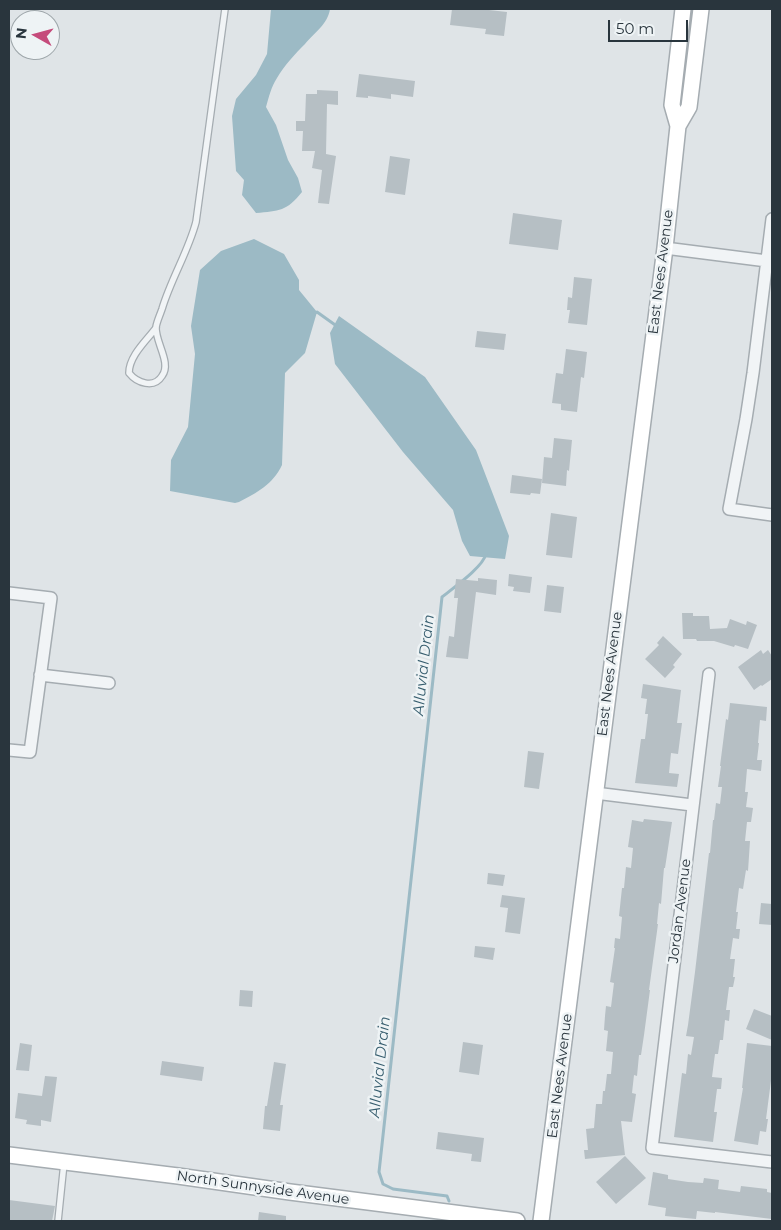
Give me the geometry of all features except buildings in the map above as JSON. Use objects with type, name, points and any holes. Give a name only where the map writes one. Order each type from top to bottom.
[{"type":"main road","name":"East Nees Avenue","points":[[541,1221],[665,248],[678,126],[672,105],[683,9]]},
{"type":"main road","name":"East Nees Avenue","points":[[678,126],[689,106],[701,9]]},
{"type":"main road","name":"North Sunnyside Avenue","points":[[9,1155],[517,1221]]},
{"type":"street","points":[[772,220],[750,392],[729,510],[772,515]]},
{"type":"street","points":[[665,248],[767,261]]},
{"type":"street","points":[[9,593],[50,598],[30,752],[9,750]]},
{"type":"street","name":"Jordan Avenue","points":[[708,674],[652,1148],[772,1162]]},
{"type":"street","points":[[40,675],[109,683]]},
{"type":"street","points":[[595,792],[692,805]]},
{"type":"lane","points":[[156,328],[165,368],[163,376],[158,380],[145,384],[129,374],[130,363],[156,328],[166,294],[188,246],[196,222],[225,9]]},
{"type":"lane","points":[[58,1221],[64,1161]]},
{"type":"water","points":[[271,9],[330,9],[324,24],[286,65],[275,81],[266,107],[276,125],[302,192],[292,203],[282,209],[256,213],[242,195],[244,180],[236,171],[232,116],[236,99],[256,75],[267,54]]},
{"type":"water","points":[[254,239],[284,254],[299,280],[299,290],[317,312],[305,353],[285,373],[282,465],[269,483],[246,499],[235,503],[170,491],[171,460],[188,427],[195,354],[191,326],[200,270],[221,251]]},
{"type":"water","points":[[339,316],[425,377],[476,450],[509,536],[505,559],[470,556],[462,541],[453,510],[403,452],[335,364],[330,333]]},
{"type":"waterway","name":"Alluvial Drain","points":[[315,313],[317,312],[338,327]]},
{"type":"waterway","name":"Alluvial Drain","points":[[449,1201],[447,1196],[393,1189],[383,1184],[379,1172],[442,597],[474,571],[486,554]]}]
